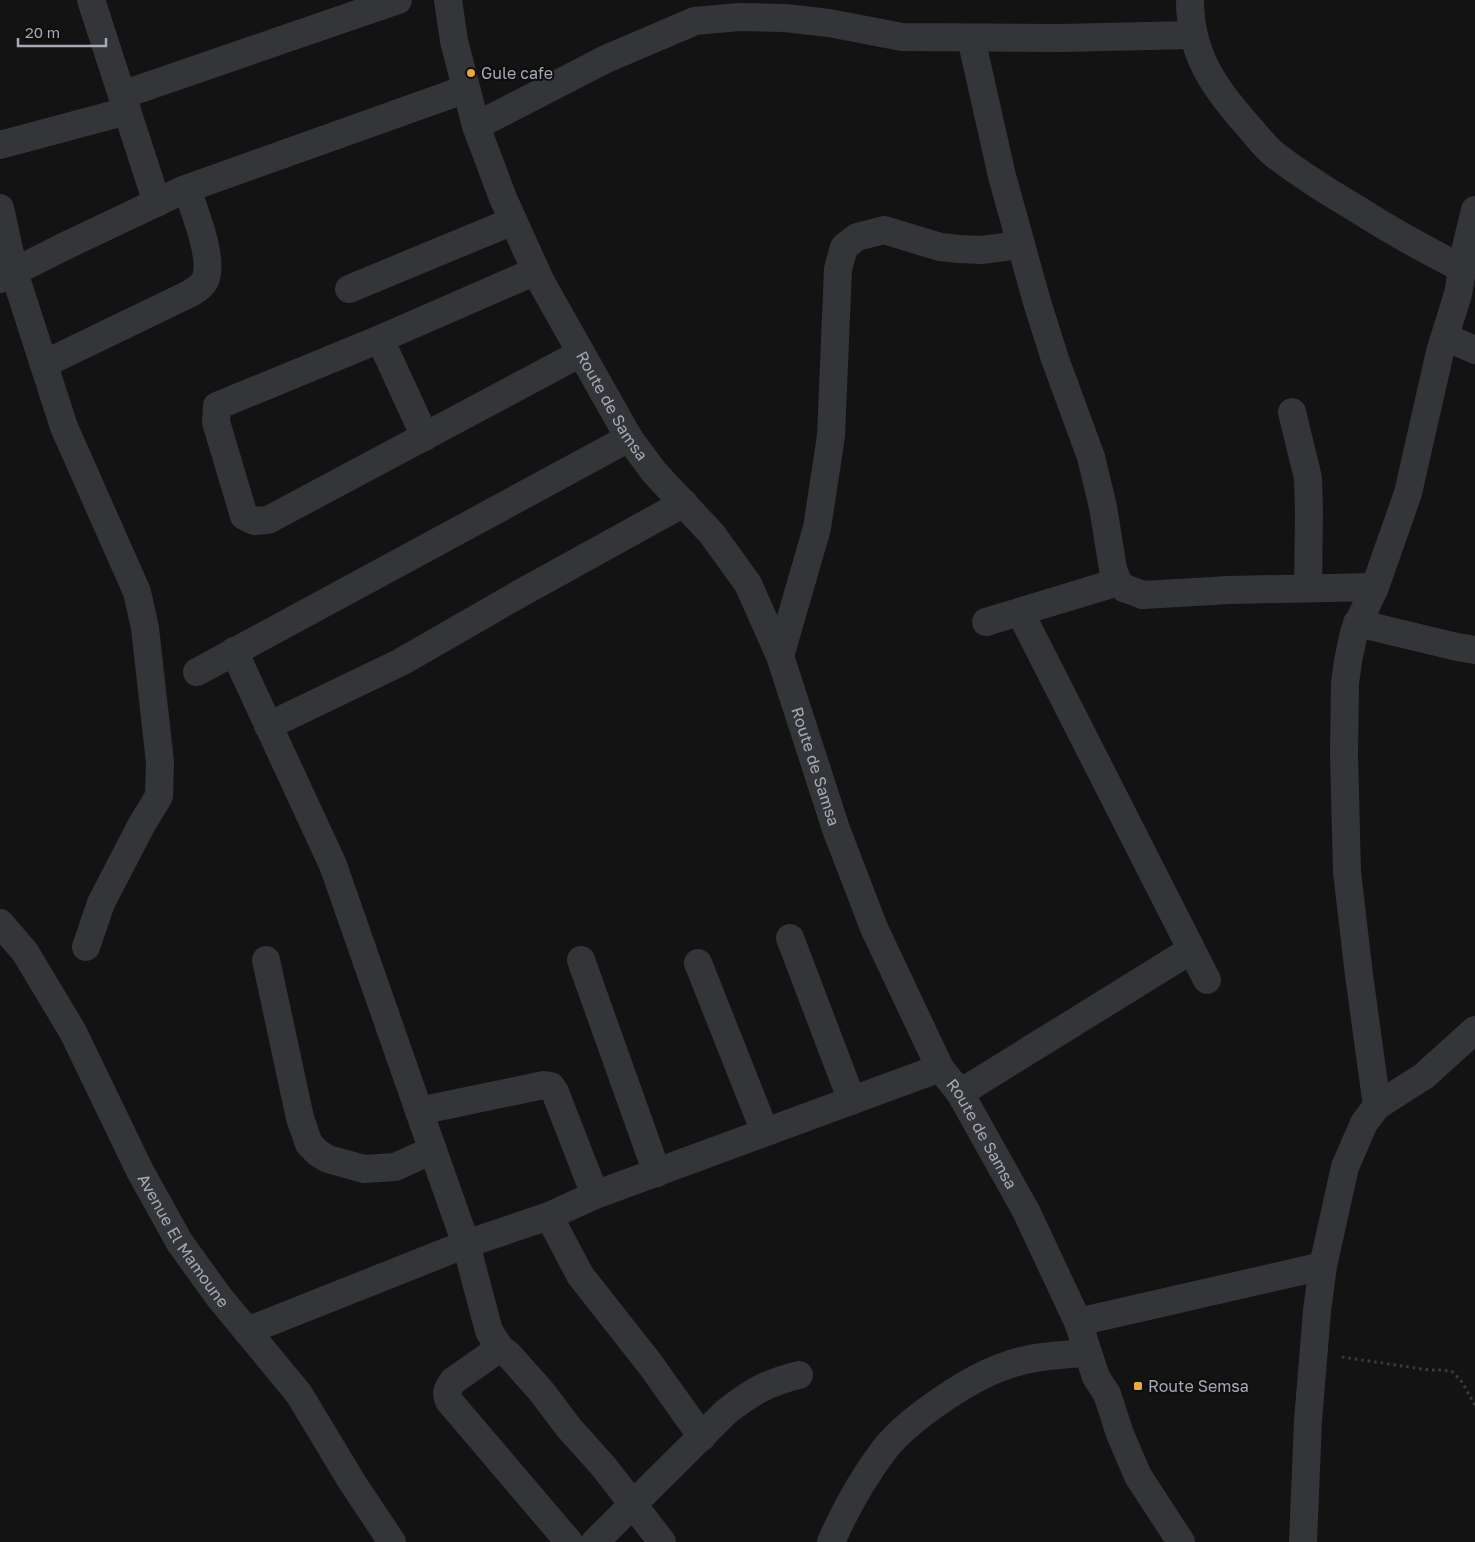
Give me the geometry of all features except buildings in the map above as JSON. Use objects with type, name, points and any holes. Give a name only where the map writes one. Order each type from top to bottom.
[{"type":"street","points":[[91,0],[156,203]]},
{"type":"street","points":[[0,145],[125,103],[398,0]]},
{"type":"street","name":"Route de Samsa","points":[[448,0],[454,41],[476,126],[513,221],[536,271],[629,438],[654,472],[712,534],[748,584],[780,656],[836,829],[874,928],[940,1068],[960,1093],[1026,1211],[1078,1322],[1096,1377],[1107,1394],[1120,1434],[1138,1476],[1180,1542]]},
{"type":"street","points":[[1190,0],[1192,35],[1207,73],[1229,105],[1272,153],[1310,181],[1395,234],[1462,269]]},
{"type":"street","points":[[476,126],[606,59],[694,10],[739,17],[784,18],[829,23],[902,37],[1192,35]]},
{"type":"street","points":[[971,38],[1002,176],[1021,245],[1055,358],[1091,457],[1103,507],[1113,569],[1118,582],[1124,588],[1143,595],[1229,590],[1375,587]]},
{"type":"street","points":[[7,275],[60,248],[187,189],[466,89]]},
{"type":"street","points":[[44,364],[190,294],[202,285],[207,269],[205,244],[187,189]]},
{"type":"street","points":[[0,208],[7,275],[44,364],[64,427],[137,592],[145,628],[160,762],[159,796],[142,824],[101,903],[86,947]]},
{"type":"street","points":[[1377,1106],[1347,872],[1344,754],[1346,683],[1351,643],[1357,623],[1375,587],[1408,492],[1445,337],[1458,294],[1475,210]]},
{"type":"street","points":[[349,289],[513,221]]},
{"type":"street","points":[[780,656],[817,528],[831,436],[838,269],[844,247],[857,237],[884,230],[940,247],[981,250],[1021,245]]},
{"type":"street","points":[[536,271],[380,339],[217,406],[216,422],[244,516],[254,521],[268,520],[581,353]]},
{"type":"street","points":[[1445,337],[1475,350]]},
{"type":"street","points":[[380,339],[425,437]]},
{"type":"street","points":[[1292,412],[1308,478],[1308,588]]},
{"type":"street","points":[[197,672],[629,438]]},
{"type":"street","points":[[268,726],[401,662],[684,503]]},
{"type":"street","points":[[986,622],[1118,582]]},
{"type":"street","points":[[1020,612],[1207,980]]},
{"type":"street","points":[[1357,623],[1457,648],[1475,650]]},
{"type":"street","points":[[234,651],[333,866],[466,1244],[489,1331],[500,1348],[541,1391],[569,1428],[604,1467],[662,1542]]},
{"type":"street","name":"Avenue El Mamoune","points":[[0,923],[25,952],[73,1032],[140,1171],[180,1243],[219,1297],[299,1394],[346,1473],[392,1542]]},
{"type":"street","points":[[790,938],[852,1100]]},
{"type":"street","points":[[960,1093],[1191,950]]},
{"type":"street","points":[[266,960],[300,1118],[309,1144],[318,1154],[328,1159],[364,1168],[395,1167],[433,1150]]},
{"type":"street","points":[[581,960],[657,1173]]},
{"type":"street","points":[[698,963],[766,1132]]},
{"type":"street","points":[[1303,1542],[1312,1353],[1323,1266],[1345,1167],[1364,1123],[1377,1106],[1424,1076],[1475,1030]]},
{"type":"street","points":[[247,1331],[466,1244],[549,1216],[595,1195],[940,1068]]},
{"type":"street","points":[[419,1111],[544,1084],[551,1086],[595,1195]]},
{"type":"street","points":[[549,1216],[580,1275],[650,1364],[702,1437]]},
{"type":"street","points":[[1078,1322],[1323,1266]]},
{"type":"street","points":[[500,1348],[453,1381],[448,1387],[446,1395],[448,1401],[569,1542]]},
{"type":"street","points":[[831,1542],[857,1492],[885,1449],[911,1424],[944,1398],[1004,1366],[1034,1359],[1087,1353]]},
{"type":"street","points":[[595,1542],[727,1411],[747,1396],[773,1382],[799,1375]]},
{"type":"path","points":[[1312,1353],[1453,1372],[1462,1382],[1475,1405]]},
{"type":"place","name":"Gule cafe","points":[[471,73]]},
{"type":"place","name":"Route Semsa","points":[[1138,1386]]}]
